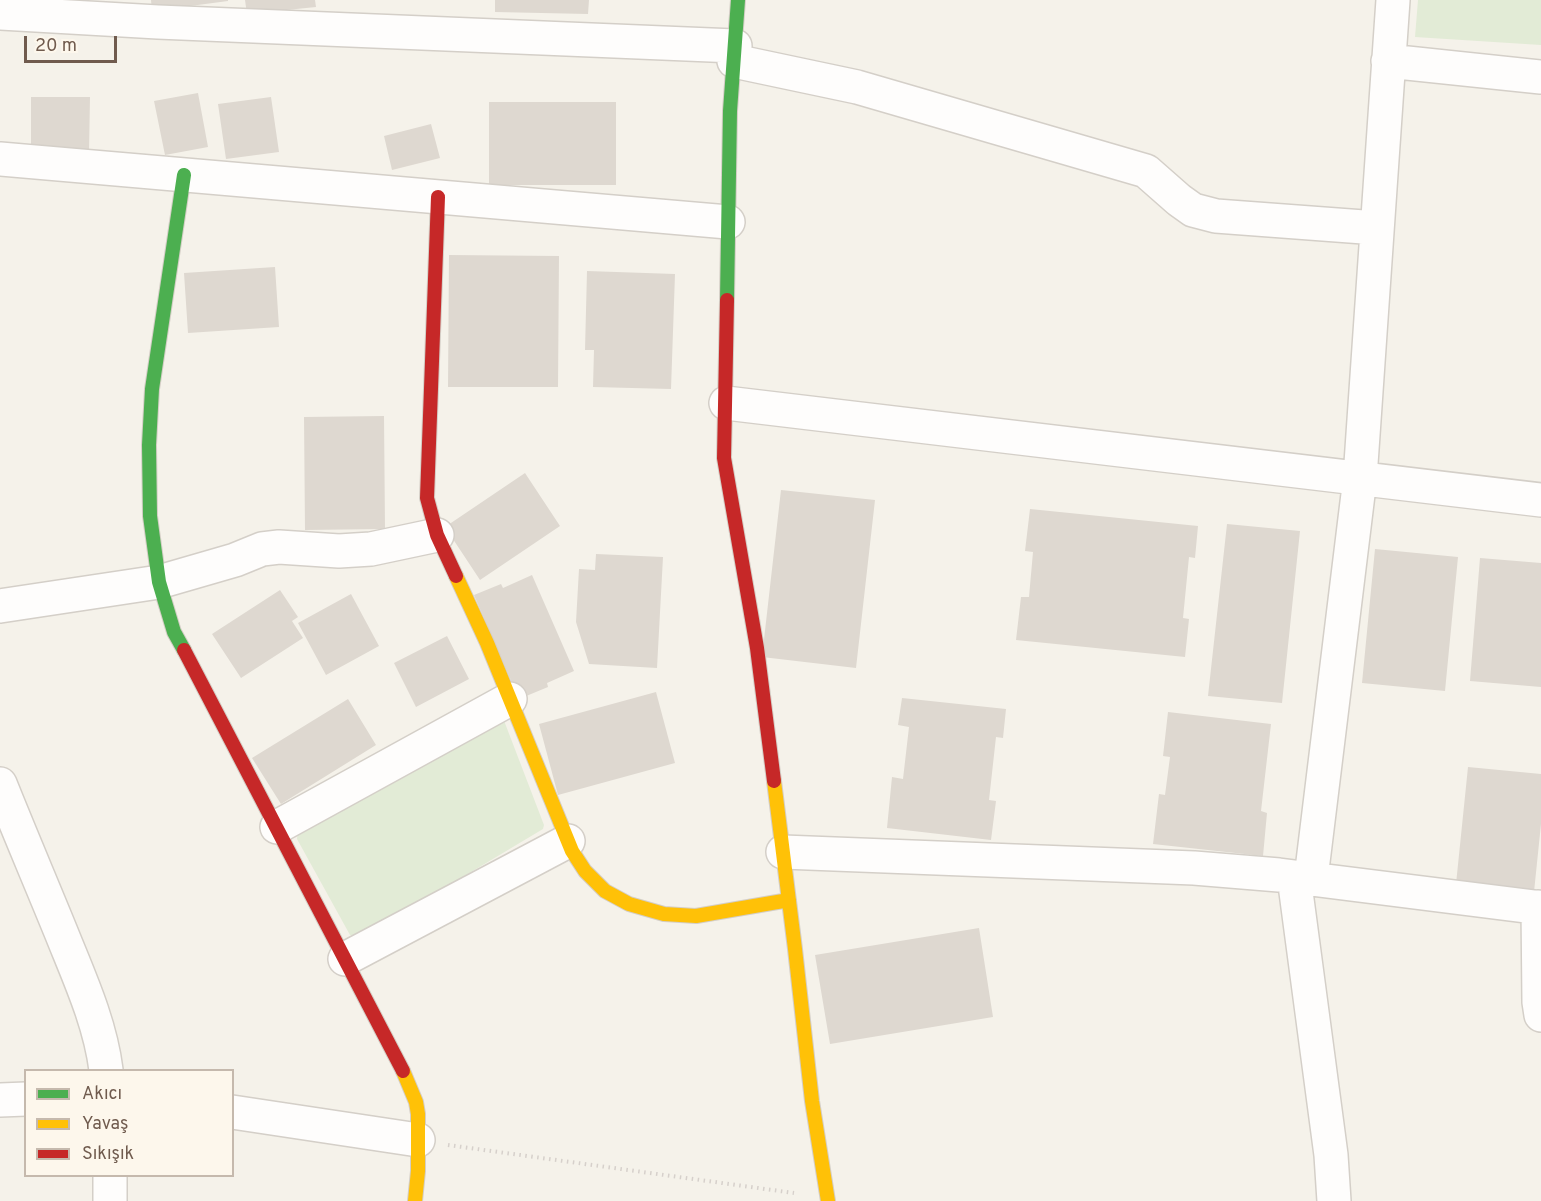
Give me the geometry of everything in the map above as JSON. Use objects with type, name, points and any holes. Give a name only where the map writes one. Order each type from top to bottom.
[{"type":"street","points":[[738,0],[730,111],[724,458],[758,648],[812,1101],[828,1199]]},
{"type":"street","points":[[1335,1201],[1303,878],[1360,478],[1393,0]]},
{"type":"street","points":[[0,14],[734,53],[1146,171],[1193,210],[1216,216],[1377,228]]},
{"type":"street","points":[[1388,61],[1541,77]]},
{"type":"street","points":[[0,159],[728,222]]},
{"type":"street","points":[[184,175],[149,418],[150,516],[159,582],[174,632],[398,1059],[411,1088],[418,1114],[418,1170],[414,1201]]},
{"type":"street","points":[[438,197],[429,512],[437,535],[487,643],[572,851],[585,871],[604,891],[628,904],[664,914],[696,916],[789,900]]},
{"type":"street","points":[[726,403],[1541,500]]},
{"type":"street","points":[[0,606],[159,582],[235,560],[261,549],[279,547],[360,550],[437,535]]},
{"type":"street","points":[[277,827],[510,699]]},
{"type":"street","points":[[0,784],[84,988],[104,1050],[106,1069]]},
{"type":"street","points":[[345,959],[568,841]]},
{"type":"street","points":[[783,852],[1205,869],[1303,878],[1539,907],[1541,1015]]},
{"type":"street","points":[[0,1100],[24,1099]]},
{"type":"street","points":[[234,1112],[418,1140]]},
{"type":"street","points":[[110,1177],[110,1201]]},
{"type":"path","points":[[418,1140],[828,1199]]},
{"type":"green space","points":[[1418,0],[1541,0],[1541,45],[1415,37]]},
{"type":"green space","points":[[503,718],[544,825],[543,829],[374,930],[355,936],[350,935],[297,839],[298,828]]},
{"type":"building","points":[[151,0],[228,0],[228,1],[152,11]]},
{"type":"building","points":[[245,0],[315,0],[316,7],[247,14]]},
{"type":"building","points":[[495,0],[589,0],[588,14],[495,12]]},
{"type":"building","points":[[198,93],[208,147],[165,155],[154,101]]},
{"type":"building","points":[[31,97],[90,97],[89,153],[31,152]]},
{"type":"building","points":[[271,97],[279,152],[226,159],[218,104]]},
{"type":"building","points":[[489,102],[616,102],[616,185],[489,185]]},
{"type":"building","points":[[431,124],[440,158],[392,170],[384,136]]},
{"type":"building","points":[[449,255],[559,256],[558,387],[448,387]]},
{"type":"building","points":[[275,267],[279,327],[188,333],[184,273]]},
{"type":"building","points":[[587,271],[675,274],[671,389],[593,387],[594,350],[585,350]]},
{"type":"building","points":[[384,416],[385,529],[305,530],[304,417]]},
{"type":"building","points":[[525,473],[560,526],[480,580],[445,527]]},
{"type":"building","points":[[781,490],[875,500],[856,668],[762,657]]},
{"type":"building","points":[[1030,509],[1198,526],[1195,558],[1189,557],[1183,618],[1189,619],[1185,657],[1016,640],[1021,597],[1029,597],[1033,552],[1025,551]]},
{"type":"building","points":[[1227,524],[1300,531],[1282,703],[1208,696]]},
{"type":"building","points":[[1375,549],[1458,557],[1445,691],[1362,683]]},
{"type":"building","points":[[596,554],[663,557],[657,668],[589,664],[576,622],[579,569],[595,570]]},
{"type":"building","points":[[1480,558],[1541,563],[1541,687],[1470,681]]},
{"type":"building","points":[[532,575],[574,671],[547,683],[548,687],[519,699],[474,595],[501,584],[503,588]]},
{"type":"building","points":[[280,590],[298,617],[292,621],[303,638],[241,678],[212,634]]},
{"type":"building","points":[[351,594],[379,646],[326,675],[298,623]]},
{"type":"building","points":[[447,636],[469,679],[416,707],[394,663]]},
{"type":"building","points":[[656,692],[675,763],[558,795],[539,724]]},
{"type":"building","points":[[902,698],[1006,709],[1003,738],[996,737],[989,800],[996,801],[991,840],[887,828],[892,777],[903,779],[909,727],[898,725]]},
{"type":"building","points":[[348,699],[376,745],[281,804],[252,758]]},
{"type":"building","points":[[1168,712],[1271,724],[1261,811],[1267,813],[1263,856],[1153,844],[1159,794],[1165,795],[1170,757],[1163,756]]},
{"type":"building","points":[[1468,767],[1541,774],[1541,824],[1534,892],[1456,884]]},
{"type":"building","points":[[979,928],[993,1017],[830,1044],[815,955]]},
{"type":"traffic: fast","points":[[727,300],[730,111],[738,0]]},
{"type":"traffic: fast","points":[[184,175],[152,389],[149,445],[150,516],[159,582],[174,632],[184,650]]},
{"type":"traffic: slow","points":[[456,576],[487,643],[572,851],[585,871],[605,891],[629,904],[664,914],[696,916],[789,900]]},
{"type":"traffic: slow","points":[[774,781],[812,1101],[828,1201]]},
{"type":"traffic: slow","points":[[403,1071],[416,1102],[418,1114],[418,1171],[415,1201]]},
{"type":"traffic: jam","points":[[438,197],[427,498],[437,535],[456,576]]},
{"type":"traffic: jam","points":[[727,300],[724,458],[757,648],[774,781]]},
{"type":"traffic: jam","points":[[184,650],[403,1071]]}]
